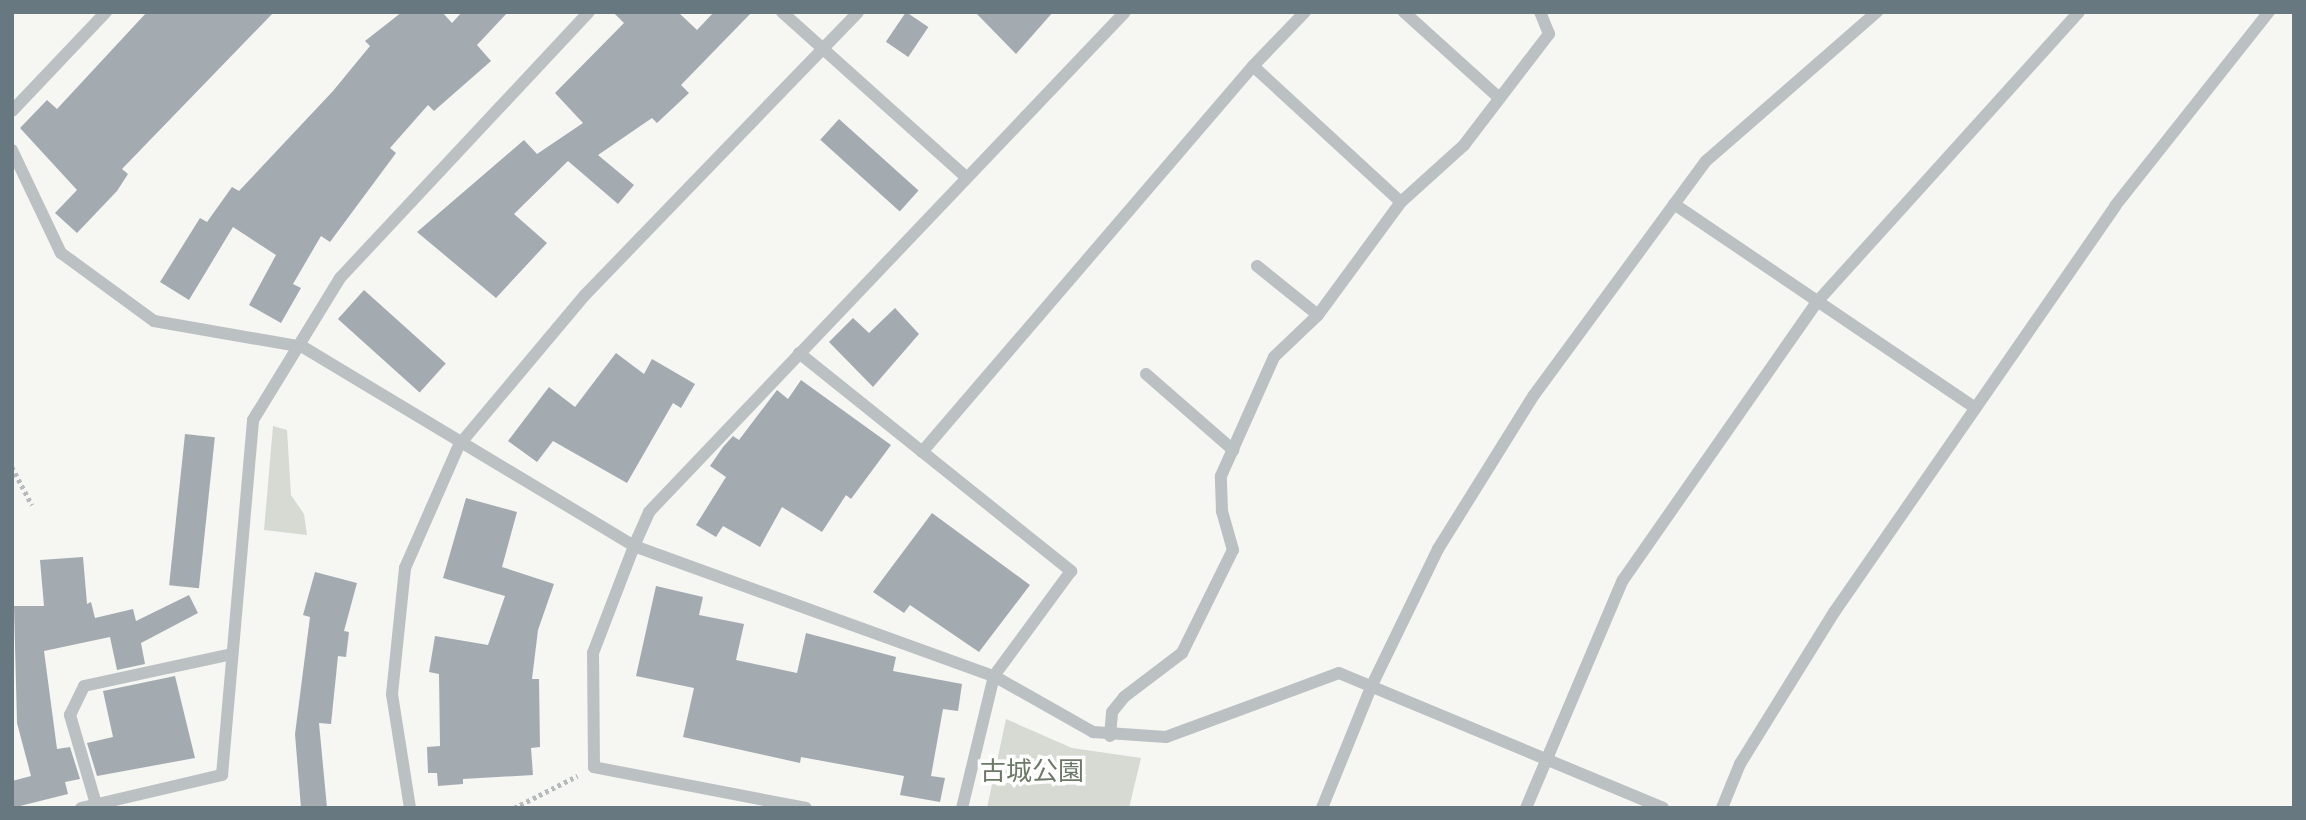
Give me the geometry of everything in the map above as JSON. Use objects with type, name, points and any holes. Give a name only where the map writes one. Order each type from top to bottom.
[{"type":"street","points":[[12,111],[106,12]]},
{"type":"street","points":[[81,808],[222,775],[253,420],[303,347],[341,278],[589,12]]},
{"type":"street","points":[[782,12],[965,176]]},
{"type":"street","points":[[410,808],[392,694],[405,568],[459,445],[585,295],[858,12]]},
{"type":"street","points":[[806,808],[594,767],[593,653],[634,546],[649,512],[965,176],[1125,12]]},
{"type":"street","points":[[922,452],[1253,66],[1305,12]]},
{"type":"street","points":[[1404,12],[1497,96]]},
{"type":"street","points":[[1110,736],[1112,712],[1124,697],[1182,653],[1233,550],[1222,511],[1221,476],[1274,356],[1318,315],[1401,202],[1464,145],[1497,96],[1549,34],[1541,12]]},
{"type":"street","points":[[1322,808],[1372,685],[1438,548],[1534,395],[1706,161],[1877,12]]},
{"type":"street","points":[[1526,808],[1623,580],[1816,303],[2079,12]]},
{"type":"street","points":[[1721,808],[1740,764],[1835,611],[2115,206],[2268,13]]},
{"type":"street","points":[[1253,66],[1401,202]]},
{"type":"street","points":[[12,150],[61,253],[154,321],[303,347],[389,396],[459,445],[634,546],[994,676],[1060,717],[1110,736],[1166,737],[1339,673],[1663,808]]},
{"type":"street","points":[[1674,204],[1816,303],[1975,408]]},
{"type":"street","points":[[1257,266],[1318,315]]},
{"type":"street","points":[[799,354],[1071,571],[994,676],[962,808]]},
{"type":"street","points":[[1146,374],[1233,450]]},
{"type":"street","points":[[96,804],[70,715],[84,685],[232,654]]},
{"type":"path","points":[[12,467],[32,505]]},
{"type":"path","points":[[514,808],[594,767]]},
{"type":"green space","points":[[273,426],[287,430],[291,495],[304,514],[307,535],[264,530]]},
{"type":"green space","name":"古城公園","points":[[1006,719],[1072,748],[1141,758],[1129,808],[987,808]]},
{"type":"building","points":[[147,12],[274,12],[122,169],[128,174],[117,191],[77,233],[55,213],[77,190],[20,128],[47,100],[57,109]]},
{"type":"building","points":[[402,12],[442,12],[452,23],[462,12],[508,12],[477,45],[491,61],[434,111],[428,105],[390,148],[396,153],[330,242],[321,236],[293,284],[301,288],[281,323],[249,305],[276,255],[233,227],[189,300],[160,282],[200,218],[207,222],[232,187],[239,191],[333,91],[370,46],[365,41]]},
{"type":"building","points":[[613,12],[678,12],[697,30],[714,12],[752,12],[681,85],[689,93],[657,123],[652,118],[598,155],[634,185],[618,204],[568,161],[514,214],[547,243],[496,298],[417,232],[524,140],[537,154],[583,123],[555,93],[624,23]]},
{"type":"building","points":[[906,12],[928,27],[908,57],[886,42]]},
{"type":"building","points":[[975,12],[1053,12],[1016,54]]},
{"type":"building","points":[[839,119],[919,191],[900,211],[820,140]]},
{"type":"building","points":[[364,290],[446,364],[420,393],[338,319]]},
{"type":"building","points":[[895,308],[919,334],[873,387],[829,342],[853,318],[869,333]]},
{"type":"building","points":[[616,353],[644,374],[652,359],[695,384],[681,408],[673,403],[627,483],[553,441],[537,462],[508,441],[549,387],[575,407]]},
{"type":"building","points":[[801,380],[891,445],[851,499],[846,495],[822,532],[782,507],[760,547],[723,526],[716,537],[696,525],[726,477],[710,466],[723,447],[733,436],[739,440],[777,390],[788,399]]},
{"type":"building","points":[[185,434],[215,437],[199,588],[169,585]]},
{"type":"building","points":[[466,498],[517,512],[502,567],[554,584],[538,630],[532,679],[539,679],[540,747],[531,748],[533,775],[463,779],[463,784],[438,786],[437,773],[428,773],[427,747],[440,746],[439,674],[429,672],[435,636],[488,645],[505,596],[443,578]]},
{"type":"building","points":[[932,513],[1030,585],[979,652],[910,605],[904,613],[873,592]]},
{"type":"building","points":[[83,557],[87,604],[91,602],[95,618],[133,609],[136,621],[189,595],[198,613],[141,643],[145,664],[117,670],[110,637],[44,651],[57,749],[70,747],[80,779],[65,782],[68,794],[12,808],[12,781],[31,776],[17,723],[14,606],[44,606],[40,560]]},
{"type":"building","points":[[315,572],[357,583],[344,631],[349,632],[346,657],[338,656],[331,724],[319,723],[327,808],[301,808],[295,734],[310,617],[303,615]]},
{"type":"building","points":[[656,586],[703,597],[699,615],[744,624],[736,660],[797,673],[806,633],[896,657],[893,671],[962,684],[958,711],[943,709],[931,776],[945,778],[940,802],[900,795],[904,776],[801,757],[800,763],[683,737],[694,688],[636,676]]},
{"type":"building","points":[[175,676],[195,758],[97,776],[87,743],[113,737],[103,691]]}]
